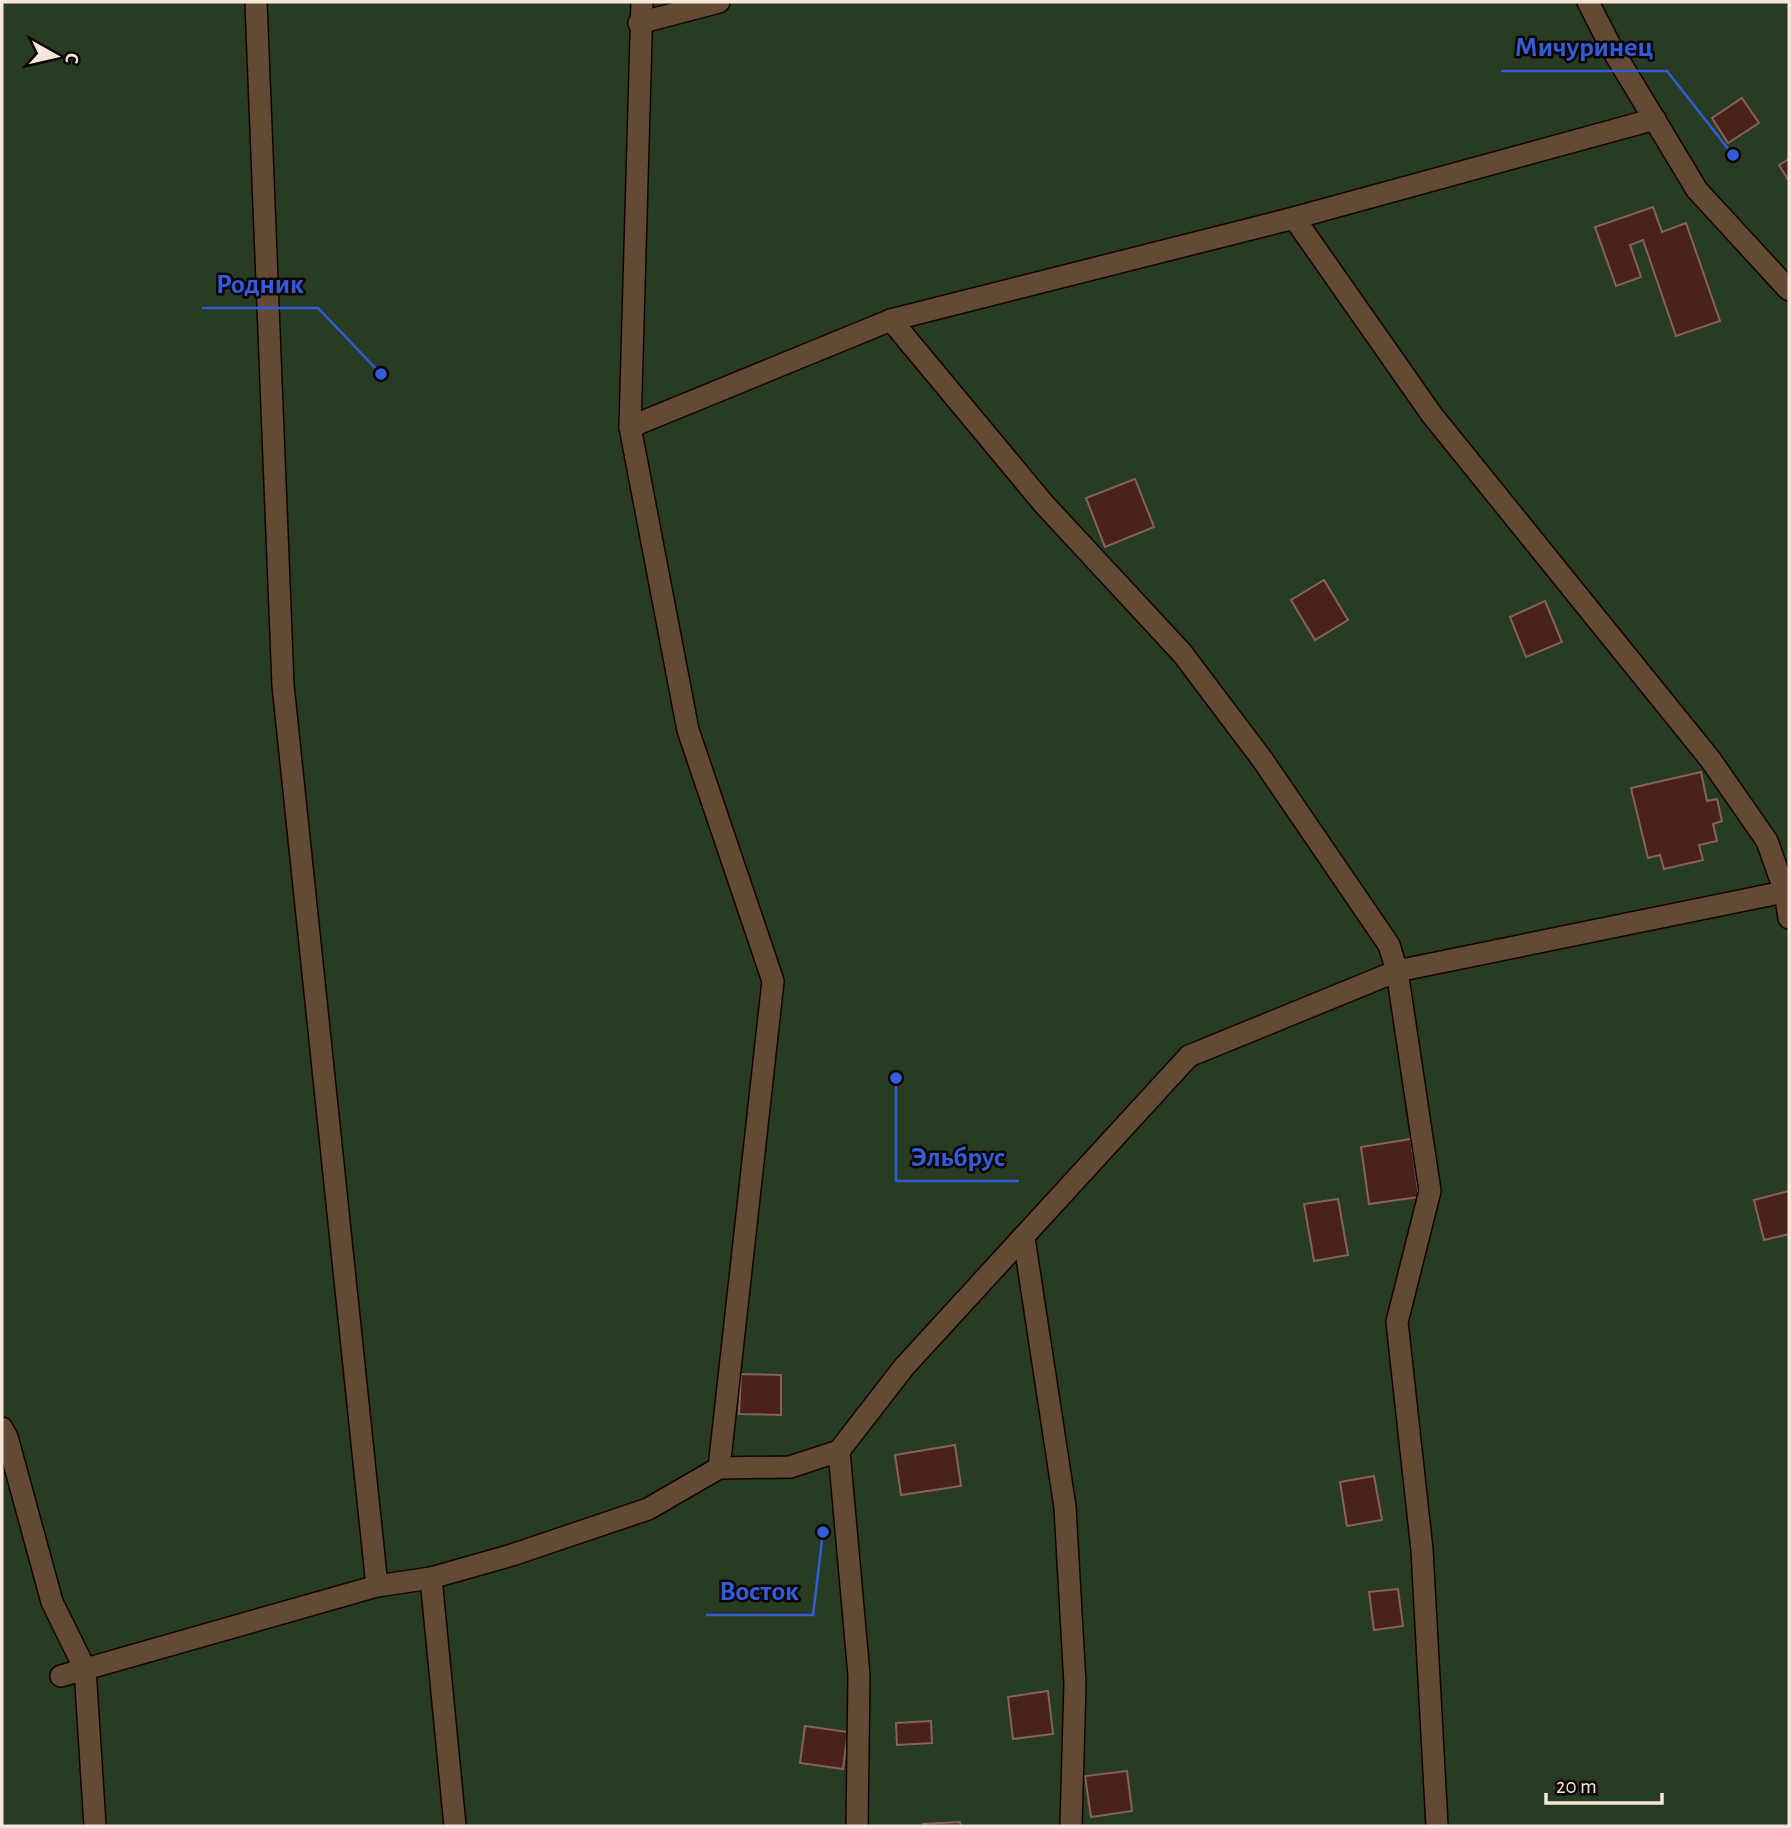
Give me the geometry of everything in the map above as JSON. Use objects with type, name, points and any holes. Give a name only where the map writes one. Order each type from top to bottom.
[{"type":"street","points":[[256,2],[283,685],[377,1586]]},
{"type":"street","points":[[719,2],[641,12],[630,427],[688,730],[773,981],[719,1468]]},
{"type":"street","points":[[1588,2],[1612,49],[1697,190],[1789,290]]},
{"type":"street","points":[[630,427],[891,320],[1294,218],[1655,120]]},
{"type":"street","points":[[1294,218],[1433,415],[1710,759],[1768,841],[1787,891],[1789,918]]},
{"type":"street","points":[[891,320],[1043,503],[1182,653],[1262,759],[1389,945],[1397,971],[1430,1191],[1397,1321],[1422,1550],[1437,1826]]},
{"type":"street","points":[[61,1676],[377,1586],[431,1578],[512,1555],[648,1509],[719,1468],[790,1467],[839,1451],[904,1367],[1189,1056],[1397,971],[1787,891]]},
{"type":"street","points":[[1024,1238],[1065,1507],[1075,1684],[1071,1826]]},
{"type":"street","points":[[2,1428],[7,1437],[52,1602],[85,1669],[95,1826]]},
{"type":"street","points":[[839,1451],[859,1675],[857,1826]]},
{"type":"street","points":[[431,1578],[455,1826]]},
{"type":"green space","points":[[2,2],[1789,2],[1789,1826],[2,1826]]},
{"type":"building","points":[[1742,98],[1759,123],[1728,143],[1712,118]]},
{"type":"building","points":[[1789,159],[1789,181],[1779,165]]},
{"type":"building","points":[[1653,207],[1662,232],[1686,223],[1720,321],[1676,336],[1643,240],[1630,245],[1641,277],[1616,286],[1595,227]]},
{"type":"building","points":[[1135,479],[1154,527],[1105,547],[1086,498]]},
{"type":"building","points":[[1324,580],[1348,620],[1315,640],[1291,600]]},
{"type":"building","points":[[1545,601],[1562,642],[1526,657],[1510,617]]},
{"type":"building","points":[[1701,772],[1707,801],[1717,799],[1722,821],[1713,824],[1717,841],[1699,845],[1703,860],[1664,869],[1660,855],[1648,858],[1631,788]]},
{"type":"building","points":[[1411,1139],[1419,1197],[1369,1204],[1361,1147]]},
{"type":"building","points":[[1789,1191],[1789,1234],[1764,1240],[1754,1200]]},
{"type":"building","points":[[1338,1199],[1348,1255],[1314,1261],[1304,1204]]},
{"type":"building","points":[[741,1374],[781,1375],[781,1415],[739,1414]]},
{"type":"building","points":[[955,1445],[961,1486],[901,1495],[895,1455]]},
{"type":"building","points":[[1374,1476],[1382,1520],[1347,1526],[1340,1482]]},
{"type":"building","points":[[1398,1589],[1403,1626],[1374,1630],[1369,1592]]},
{"type":"building","points":[[1048,1691],[1053,1734],[1013,1739],[1008,1697]]},
{"type":"building","points":[[931,1721],[932,1743],[897,1745],[896,1723]]},
{"type":"building","points":[[805,1726],[848,1732],[843,1769],[800,1763]]},
{"type":"building","points":[[1127,1771],[1132,1811],[1091,1817],[1085,1776]]},
{"type":"building","points":[[960,1822],[961,1826],[923,1826],[923,1824]]},
{"type":"place","name":"Мичуринец","points":[[1733,155]]},
{"type":"place","name":"Родник","points":[[381,374]]},
{"type":"place","name":"Эльбрус","points":[[896,1078]]},
{"type":"place","name":"Восток","points":[[823,1532]]}]
